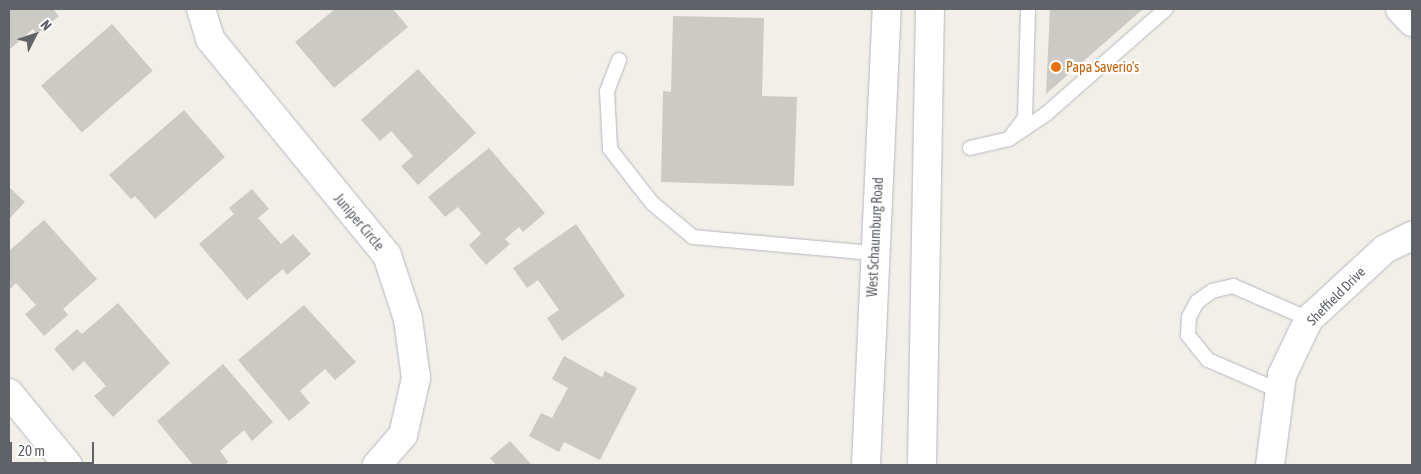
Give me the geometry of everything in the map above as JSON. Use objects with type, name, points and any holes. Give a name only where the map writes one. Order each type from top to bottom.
[{"type":"street","name":"Juniper Circle","points":[[201,9],[210,39],[387,254],[408,318],[416,378],[403,435],[377,465]]},
{"type":"street","name":"West Schaumburg Road","points":[[866,465],[874,253],[887,9]]},
{"type":"street","points":[[922,465],[930,9]]},
{"type":"street","points":[[1400,9],[1412,22]]},
{"type":"street","name":"Sheffield Drive","points":[[1270,465],[1282,375],[1309,319],[1385,249],[1412,236]]},
{"type":"street","points":[[9,393],[68,465]]},
{"type":"lane","points":[[1009,139],[1025,118],[1028,9]]},
{"type":"lane","points":[[970,148],[1009,139],[1046,114],[1166,9]]},
{"type":"lane","points":[[619,60],[606,91],[610,149],[652,204],[693,237],[874,253]]},
{"type":"lane","points":[[1280,391],[1208,360],[1188,335],[1189,317],[1197,302],[1212,291],[1233,286],[1309,319]]},
{"type":"building","points":[[9,9],[53,9],[59,16],[37,34],[33,29],[9,50]]},
{"type":"building","points":[[335,9],[393,9],[408,27],[334,88],[295,42]]},
{"type":"building","points":[[1050,9],[1143,9],[1046,94]]},
{"type":"building","points":[[673,16],[764,18],[762,96],[797,97],[794,186],[661,182],[663,91],[671,92]]},
{"type":"building","points":[[112,24],[153,71],[82,132],[41,86]]},
{"type":"building","points":[[418,69],[476,133],[418,185],[401,166],[413,156],[391,131],[380,141],[361,120]]},
{"type":"building","points":[[184,110],[225,157],[155,219],[135,196],[131,199],[109,175]]},
{"type":"building","points":[[489,148],[545,213],[523,232],[519,227],[505,239],[510,244],[486,265],[469,245],[481,234],[458,207],[445,217],[428,197]]},
{"type":"building","points":[[9,187],[25,202],[9,219]]},
{"type":"building","points":[[252,189],[269,209],[258,218],[281,244],[293,234],[311,254],[287,275],[283,269],[247,300],[199,244],[234,214],[229,208]]},
{"type":"building","points":[[44,220],[97,279],[63,309],[68,315],[44,336],[25,314],[36,305],[16,283],[9,290],[9,251]]},
{"type":"building","points":[[576,224],[625,296],[562,341],[547,318],[559,310],[538,280],[527,288],[513,268]]},
{"type":"building","points":[[118,303],[170,363],[113,417],[94,396],[106,386],[84,361],[73,371],[54,349],[77,329],[82,334]]},
{"type":"building","points":[[304,305],[356,362],[335,380],[325,369],[300,391],[310,403],[289,421],[238,360]]},
{"type":"building","points":[[564,356],[602,377],[605,371],[637,388],[600,460],[564,442],[559,452],[529,436],[541,413],[552,418],[568,388],[552,379]]},
{"type":"building","points":[[223,364],[273,422],[252,441],[244,430],[220,451],[228,462],[224,465],[193,465],[157,421]]},
{"type":"building","points":[[510,441],[531,464],[496,465],[490,458]]},
{"type":"place","name":"Papa Saverio's","points":[[1056,67]]}]
